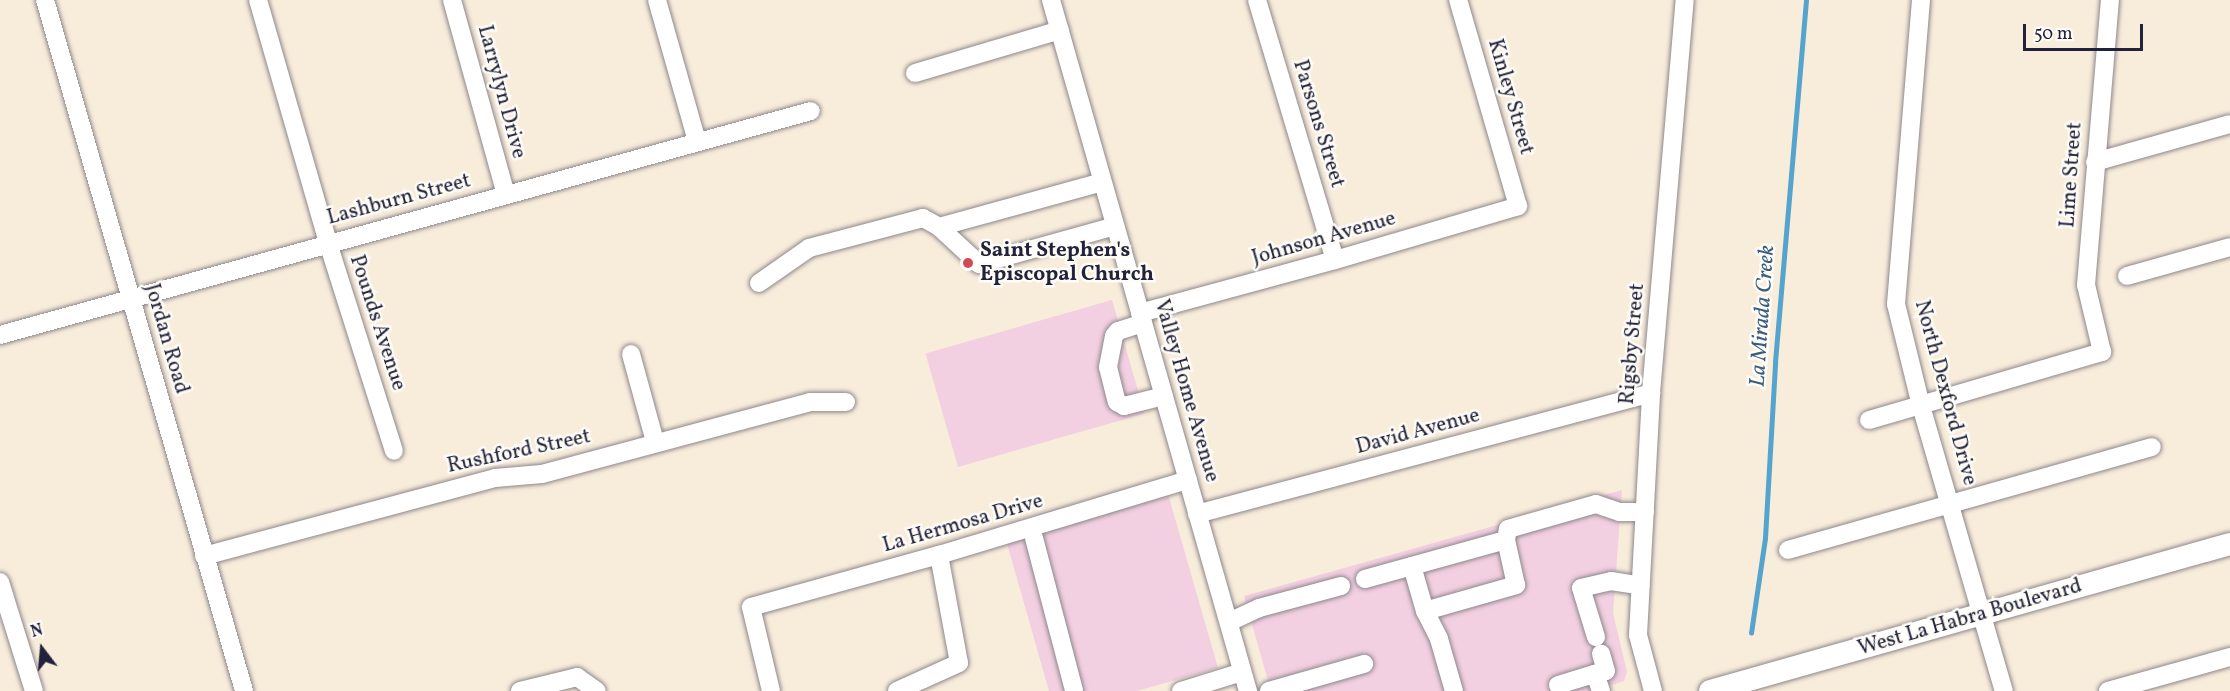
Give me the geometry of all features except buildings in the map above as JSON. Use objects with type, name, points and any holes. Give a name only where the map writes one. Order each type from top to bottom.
[{"type":"main road","name":"West La Habra Boulevard","points":[[1710,691],[2230,544]]},
{"type":"street","name":"Jordan Road","points":[[45,0],[244,691]]},
{"type":"street","name":"Pounds Avenue","points":[[258,0],[328,243],[394,451]]},
{"type":"street","name":"Larrylyn Drive","points":[[452,0],[506,195]]},
{"type":"street","points":[[657,0],[697,141]]},
{"type":"street","name":"Valley Home Avenue","points":[[1051,0],[1248,691]]},
{"type":"street","name":"Parsons Street","points":[[1257,0],[1335,260]]},
{"type":"street","name":"Kinley Street","points":[[1458,0],[1518,206]]},
{"type":"street","name":"Rigsby Street","points":[[1653,691],[1638,635],[1651,393],[1685,0]]},
{"type":"street","name":"North Dexford Drive","points":[[1920,0],[1896,304],[1921,406],[2004,691]]},
{"type":"street","name":"Lime Street","points":[[1921,406],[2102,352],[2086,285],[2110,0]]},
{"type":"street","points":[[915,73],[1060,30]]},
{"type":"street","name":"Lashburn Street","points":[[0,335],[811,111]]},
{"type":"street","points":[[2095,162],[2230,124]]},
{"type":"street","points":[[939,227],[1102,182]]},
{"type":"street","name":"Johnson Avenue","points":[[1164,396],[1124,406],[1117,402],[1108,368],[1114,336],[1118,331],[1142,318],[1518,206]]},
{"type":"street","points":[[759,283],[809,248],[923,218],[939,227],[979,264],[1115,226]]},
{"type":"street","points":[[2127,276],[2230,247]]},
{"type":"street","points":[[631,354],[655,442]]},
{"type":"street","name":"David Avenue","points":[[1197,514],[1651,393]]},
{"type":"street","name":"Rushford Street","points":[[204,556],[495,478],[542,474],[810,402],[846,402]]},
{"type":"street","points":[[1869,420],[1921,406]]},
{"type":"street","points":[[1788,550],[2152,447]]},
{"type":"street","name":"La Hermosa Drive","points":[[771,691],[751,607],[939,555],[1188,480]]},
{"type":"street","points":[[1425,611],[1516,585],[1506,540],[1508,529],[1596,504],[1620,512],[1645,512]]},
{"type":"street","points":[[1034,538],[1074,691]]},
{"type":"street","points":[[1365,579],[1506,540]]},
{"type":"street","points":[[897,691],[959,663],[939,555]]},
{"type":"street","points":[[1412,566],[1425,611],[1439,639],[1454,691]]},
{"type":"street","points":[[1558,685],[1598,682],[1606,671],[1581,588],[1611,581],[1641,586]]},
{"type":"street","points":[[0,582],[34,691]]},
{"type":"street","points":[[1229,622],[1259,608],[1341,585]]},
{"type":"street","points":[[2108,691],[2230,657]]},
{"type":"street","points":[[1269,691],[1364,664]]},
{"type":"street","points":[[1180,691],[1242,672]]},
{"type":"street","points":[[520,691],[577,677],[597,691]]},
{"type":"shaded area","points":[[1112,300],[1145,413],[958,467],[926,353]]},
{"type":"shaded area","points":[[1622,490],[1613,613],[1627,672],[1624,681],[1593,691],[1271,691],[1244,596]]},
{"type":"shaded area","points":[[1168,494],[1218,668],[1137,691],[1049,691],[1006,540]]},
{"type":"waterway","name":"La Mirada Creek","points":[[1751,633],[1765,538],[1775,362],[1806,0]]},
{"type":"place","name":"Saint Stephen's Episcopal Church","points":[[968,263]]}]
